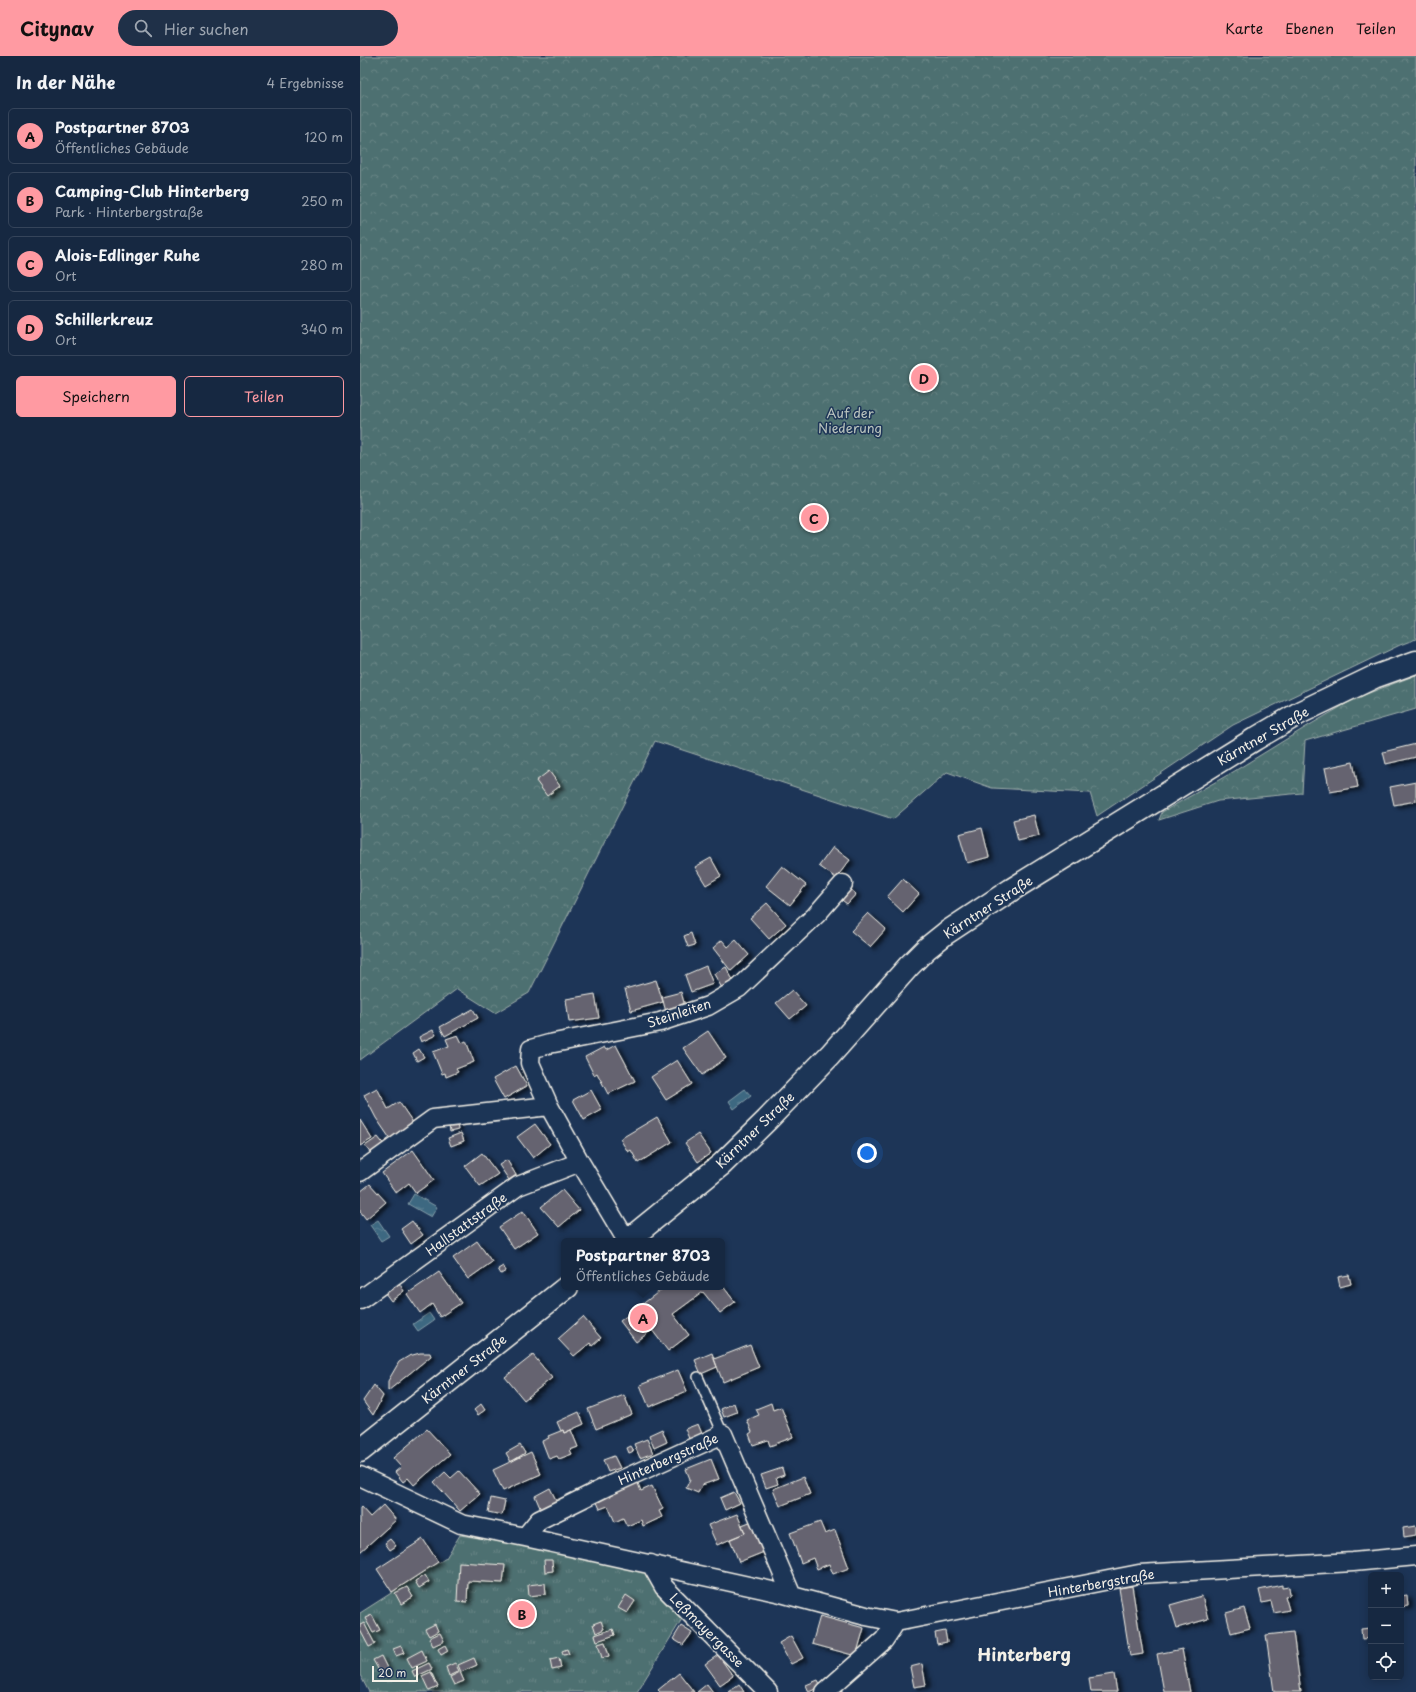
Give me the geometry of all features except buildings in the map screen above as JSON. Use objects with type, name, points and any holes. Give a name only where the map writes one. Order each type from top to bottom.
[{"type":"main road","name":"Kärntner Straße","points":[[631,1238],[722,1164],[830,1055],[915,961],[946,933],[1011,890],[1255,738],[1301,712],[1374,677],[1416,662]]},
{"type":"main road","name":"Kärntner Straße","points":[[360,1451],[563,1290]]},
{"type":"street","name":"Steinleiten","points":[[625,1238],[549,1106],[530,1064],[531,1049],[549,1044],[660,1022],[708,1006],[739,988],[816,915],[843,884]]},
{"type":"street","points":[[360,1172],[433,1119],[549,1106]]},
{"type":"street","name":"Hallstattstraße","points":[[360,1300],[518,1186],[580,1162]]},
{"type":"street","name":"Hinterbergstraße","points":[[526,1537],[539,1520],[608,1486],[722,1434],[792,1596]]},
{"type":"street","name":"Hinterbergstraße","points":[[360,1476],[461,1524],[651,1564],[792,1596],[866,1616],[896,1622],[1138,1574],[1353,1562],[1416,1556]]},
{"type":"street","name":"Leßmayergasse","points":[[651,1564],[664,1587],[768,1692]]},
{"type":"street","points":[[825,1692],[884,1640],[896,1622]]},
{"type":"lane","points":[[698,1377],[722,1434]]},
{"type":"green space","name":"Auf der Niederung","points":[[360,56],[1416,56],[1416,639],[1400,645],[1233,725],[1097,816],[1090,793],[992,788],[947,772],[893,819],[655,741],[529,993],[495,1013],[457,989],[360,1060]]},
{"type":"green space","points":[[1416,675],[1416,709],[1305,741],[1302,793],[1218,801],[1159,820],[1162,812],[1233,772],[1356,698]]},
{"type":"green space","points":[[460,1535],[547,1549],[641,1569],[660,1592],[685,1614],[637,1692],[369,1692],[360,1675],[360,1613],[446,1558]]},
{"type":"water","points":[[745,1089],[751,1096],[734,1109],[729,1101]]},
{"type":"water","points":[[414,1194],[437,1207],[431,1217],[408,1204]]},
{"type":"water","points":[[378,1220],[389,1236],[381,1241],[370,1225]]},
{"type":"water","points":[[429,1313],[434,1320],[418,1331],[413,1324]]},
{"type":"place","name":"Schillerkreuz","points":[[924,378]]},
{"type":"place","name":"Alois-Edlinger Ruhe","points":[[814,518]]},
{"type":"place","name":"Postpartner 8703","points":[[643,1318]]},
{"type":"place","name":"Camping-Club Hinterberg","points":[[522,1614]]},
{"type":"district","name":"Hinterberg","points":[[1024,1655]]}]
